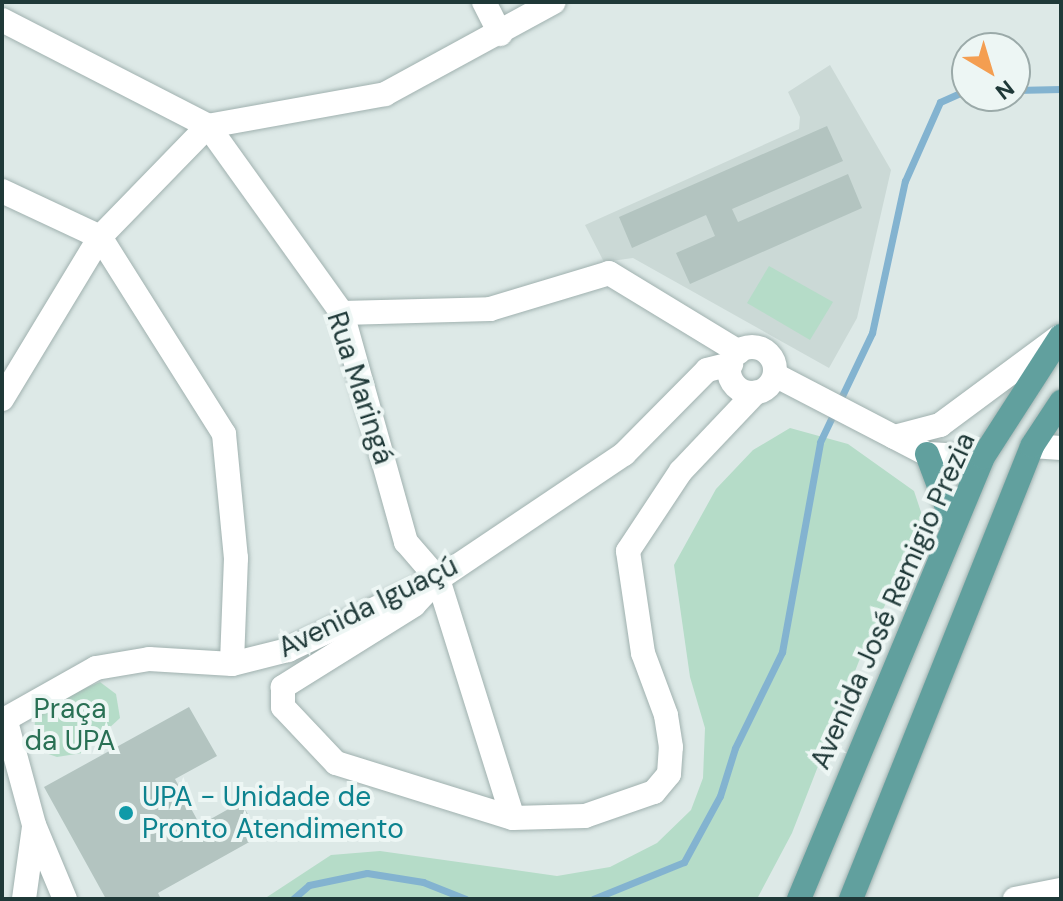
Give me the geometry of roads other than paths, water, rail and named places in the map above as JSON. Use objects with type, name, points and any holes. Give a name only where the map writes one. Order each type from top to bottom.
[{"type":"main road","name":"Avenida José Remigio Prezia","points":[[799,899],[983,457],[1061,336]]},
{"type":"main road","points":[[851,899],[1032,446],[1061,402]]},
{"type":"main road","points":[[983,457],[1032,446]]},
{"type":"main road","points":[[927,454],[953,523]]},
{"type":"street","points":[[484,2],[500,34]]},
{"type":"street","points":[[2,399],[100,237],[208,126],[385,94],[554,2]]},
{"type":"street","points":[[2,20],[208,126]]},
{"type":"street","name":"Rua Maringá","points":[[208,126],[342,313],[406,542],[438,579]]},
{"type":"street","points":[[2,191],[100,237],[224,434],[236,558],[232,664]]},
{"type":"street","points":[[342,313],[490,309],[609,273],[735,358]]},
{"type":"street","points":[[884,432],[940,425],[1061,336]]},
{"type":"street","points":[[513,818],[438,579],[414,605],[283,687],[283,707],[336,763],[513,818],[585,816],[630,804],[654,792],[669,774],[666,715],[643,653],[628,551],[681,471],[755,393],[768,387],[775,375],[773,359],[762,349],[735,358]]},
{"type":"street","points":[[735,358],[735,386],[755,393]]},
{"type":"street","name":"Avenida Iguaçú","points":[[4,719],[96,668],[149,659],[232,664],[288,650],[438,579],[624,454],[707,370],[735,358]]},
{"type":"street","points":[[775,375],[927,454],[983,457]]},
{"type":"street","points":[[1032,446],[1061,448]]},
{"type":"street","points":[[4,719],[34,825],[65,899]]},
{"type":"street","points":[[24,899],[34,825]]},
{"type":"street","points":[[1015,899],[1061,890]]},
{"type":"waterway","points":[[1031,90],[1061,89]]},
{"type":"waterway","points":[[593,899],[684,862],[720,796],[735,748],[782,652],[820,442],[872,333],[905,181],[940,102],[951,97]]},
{"type":"waterway","points":[[293,899],[309,885],[367,873],[423,882],[466,899]]},
{"type":"place","name":"UPA - Unidade de Pronto Atendimento","points":[[126,813]]},
{"type":"park label","name":"Praça da UPA","points":[[70,725]]}]
